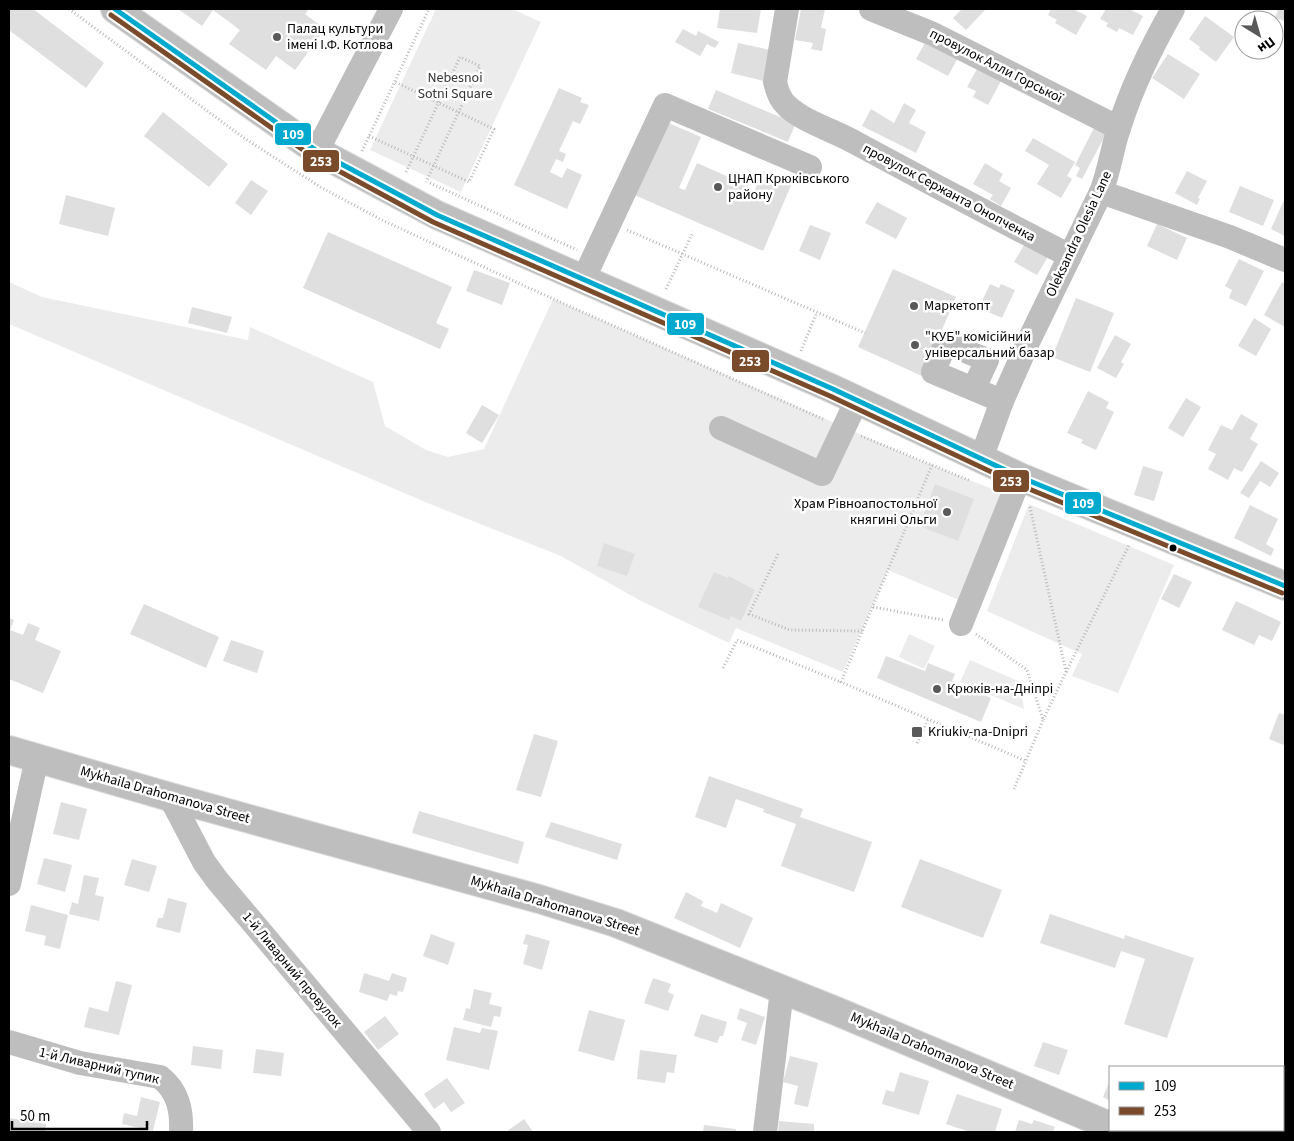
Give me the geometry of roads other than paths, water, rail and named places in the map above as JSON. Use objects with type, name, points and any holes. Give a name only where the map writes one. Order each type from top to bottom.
[{"type":"main road","points":[[115,9],[437,215],[589,268],[857,400],[1020,477],[1285,586]]},
{"type":"main road","name":"Mykhaila Drahomanova Street","points":[[9,750],[616,922],[1109,1126]]},
{"type":"street","points":[[323,141],[391,9]]},
{"type":"street","name":"провулок Сержанта Онопченка","points":[[787,9],[776,82],[777,92],[786,105],[912,174],[1070,256]]},
{"type":"street","name":"провулок Алли Горської","points":[[871,9],[933,34],[1119,128]]},
{"type":"street","name":"Oleksandra Olesia Lane","points":[[981,459],[1002,401],[1102,192],[1110,168],[1119,128],[1152,46],[1173,9]]},
{"type":"street","points":[[589,268],[665,105],[810,167]]},
{"type":"street","points":[[1102,192],[1285,260]]},
{"type":"street","points":[[974,388],[1002,401]]},
{"type":"street","points":[[721,428],[822,474],[857,400]]},
{"type":"street","points":[[961,624],[1020,477]]},
{"type":"street","points":[[9,884],[37,758]]},
{"type":"street","name":"1-й Ливарний провулок","points":[[170,797],[204,862],[217,880],[429,1132]]},
{"type":"street","points":[[766,1132],[782,990]]},
{"type":"street","name":"1-й Ливарний тупик","points":[[9,1042],[80,1063],[160,1077],[170,1085],[176,1095],[181,1113],[181,1132]]},
{"type":"place","name":"Палац культури імені І.Ф. Котлова","points":[[277,37]]},
{"type":"place","name":"ЦНАП Крюківського району","points":[[718,187]]},
{"type":"place","name":"Маркетопт","points":[[914,306]]},
{"type":"place","name":"\"КУБ\" комісійний універсальний базар","points":[[915,345]]},
{"type":"place","name":"Храм Рівноапостольної княгині Ольги","points":[[947,512]]},
{"type":"place","name":"Крюків-на-Дніпрі","points":[[937,689]]},
{"type":"place","name":"Kriukiv-na-Dnipri","points":[[917,732]]},
{"type":"park label","name":"Nebesnoi Sotni Square","points":[[455,86]]}]
